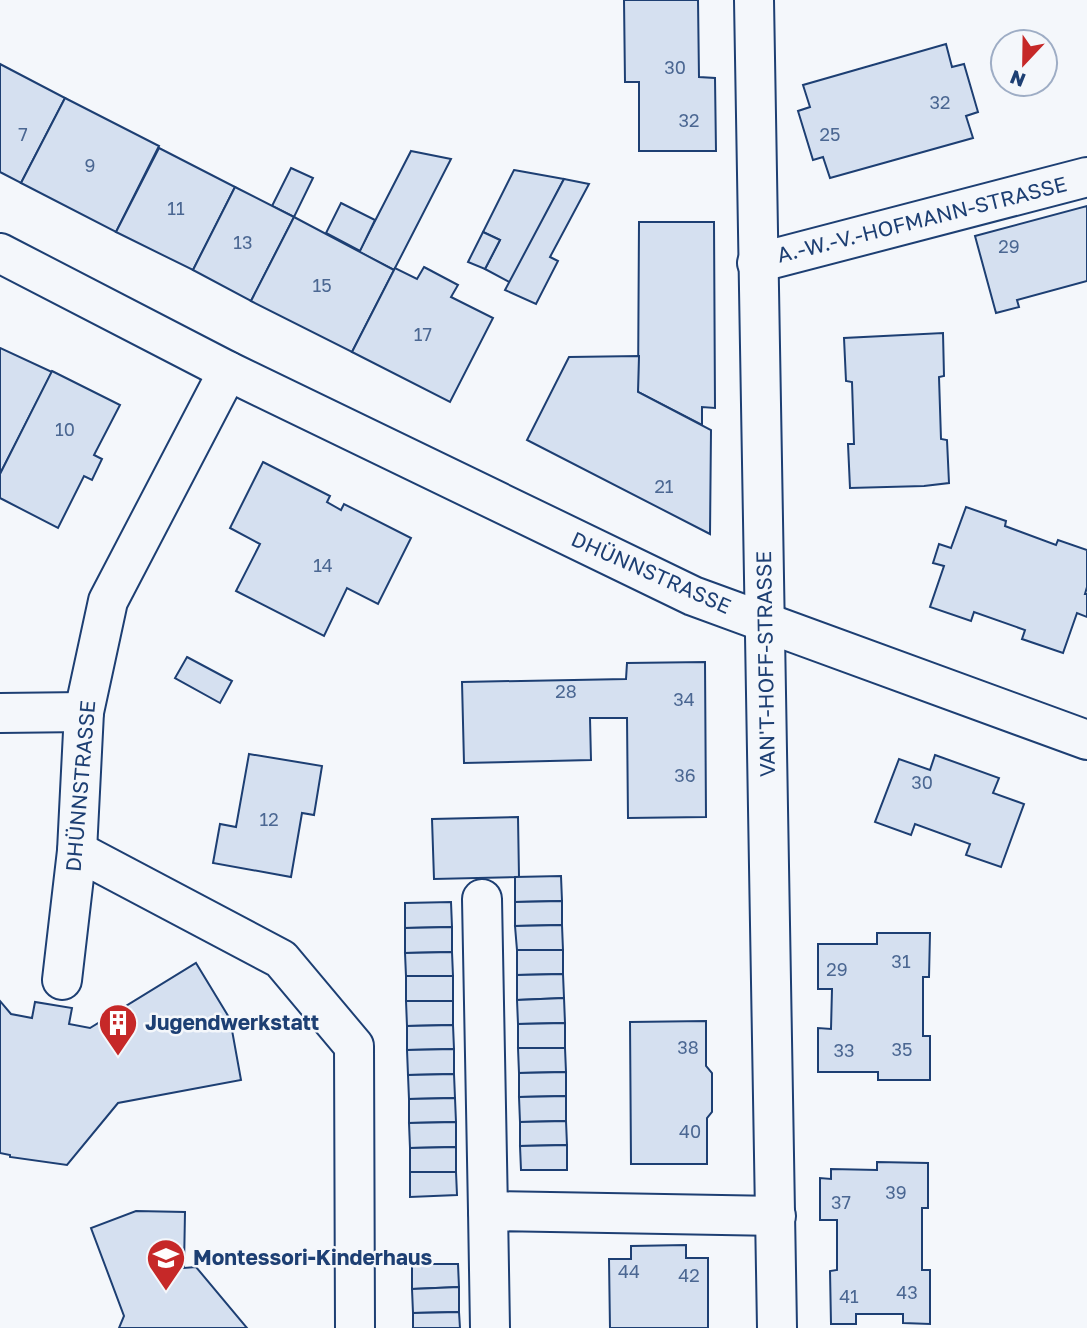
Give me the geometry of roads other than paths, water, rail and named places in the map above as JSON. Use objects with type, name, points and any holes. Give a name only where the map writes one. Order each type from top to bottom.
[{"type":"street","name":"VAN'T-HOFF-STRASSE","points":[[754,0],[777,1328]]},
{"type":"street","name":"A.-W.-V.-HOFMANN-STRASSE","points":[[757,263],[1087,177]]},
{"type":"street","name":"DHÜNNSTRASSE","points":[[0,253],[228,372],[693,596],[1087,740]]},
{"type":"street","name":"DHÜNNSTRASSE","points":[[62,980],[77,850],[84,712],[108,601],[228,372]]},
{"type":"street","points":[[0,713],[84,712]]},
{"type":"street","points":[[77,850],[281,960],[354,1045],[355,1328]]},
{"type":"street","points":[[482,899],[490,1328]]},
{"type":"street","points":[[488,1211],[776,1216]]},
{"type":"place","name":"Jugendwerkstatt","points":[[118,1057]]},
{"type":"place","name":"Montessori-Kinderhaus","points":[[166,1292]]}]
